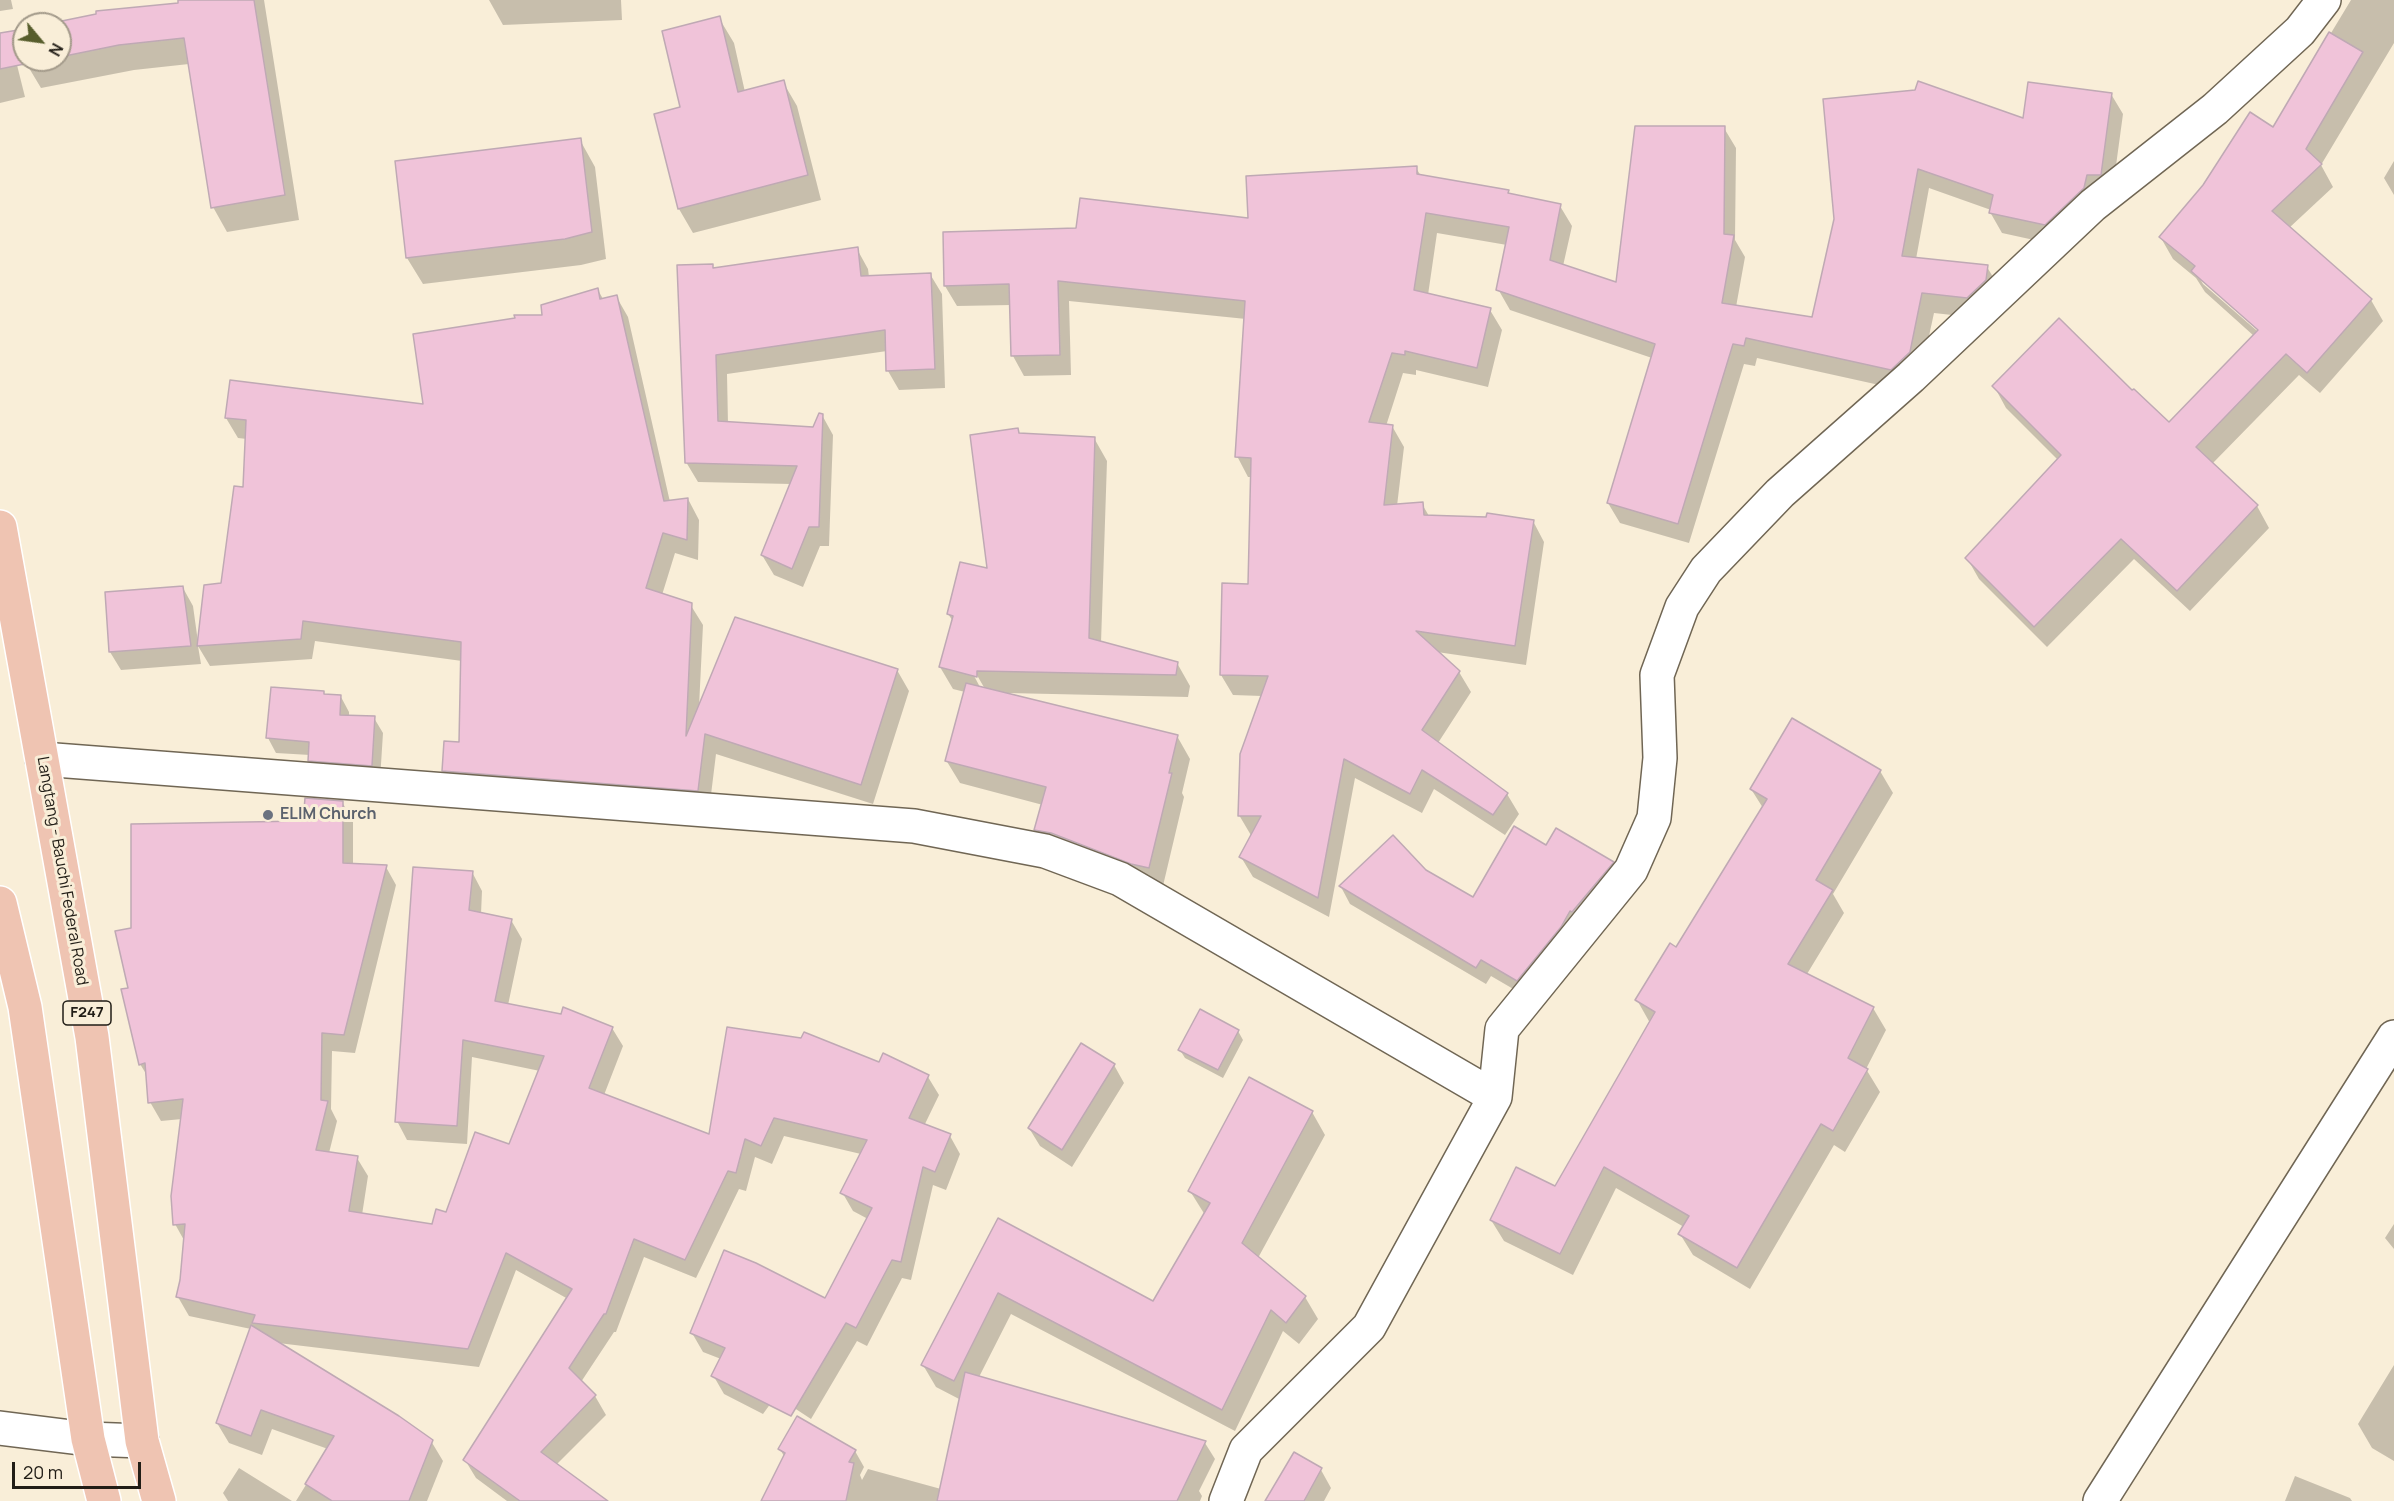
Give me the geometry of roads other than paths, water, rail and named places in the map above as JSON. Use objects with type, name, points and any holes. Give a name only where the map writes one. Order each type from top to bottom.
[{"type":"main road","name":"Langtang - Bauchi Federal Road","points":[[0,527],[92,1037],[142,1441],[159,1501]]},
{"type":"main road","points":[[0,903],[25,1007],[88,1439],[104,1501]]},
{"type":"street","points":[[1226,1501],[1246,1450],[1369,1327],[1495,1097],[1502,1029],[1631,870],[1654,818],[1660,758],[1658,675],[1682,607],[1706,570],[1780,494],[1911,377],[2093,205],[2215,109],[2300,32],[2324,0]]},
{"type":"street","points":[[42,759],[914,826],[1045,851],[1120,879],[1495,1097]]},
{"type":"street","points":[[2100,1501],[2394,1037]]},
{"type":"street","points":[[0,1428],[88,1439],[142,1441]]},
{"type":"place","name":"ELIM Church","points":[[268,815]]}]
